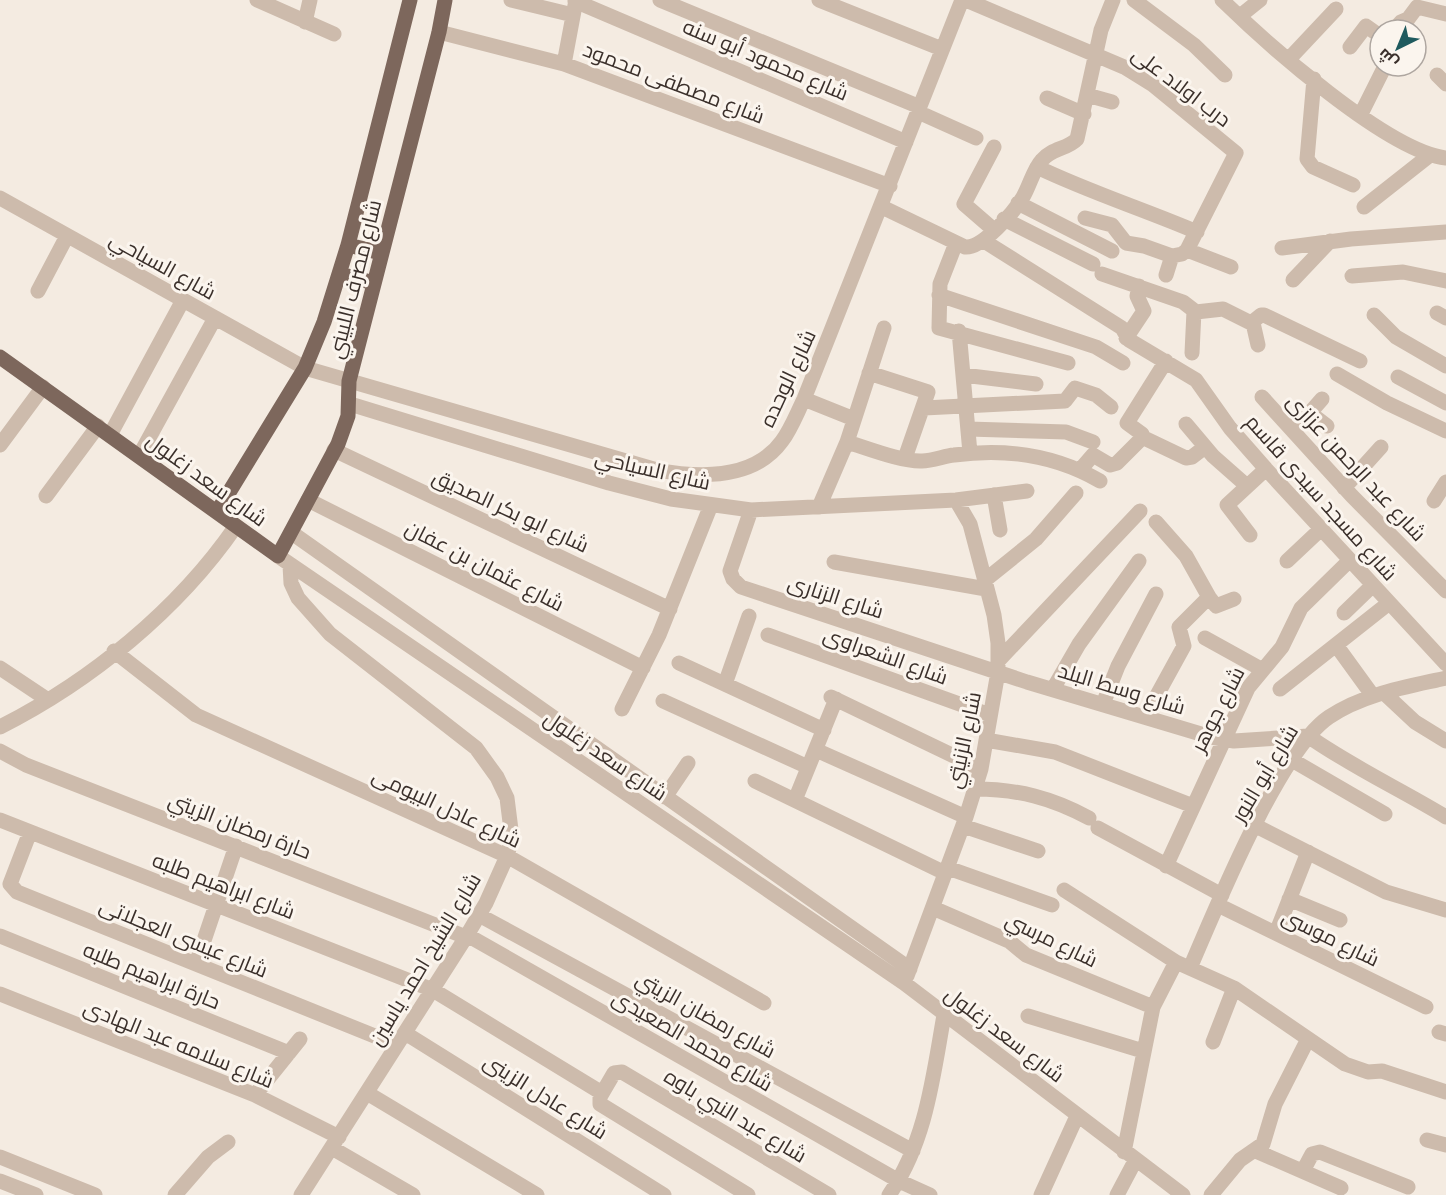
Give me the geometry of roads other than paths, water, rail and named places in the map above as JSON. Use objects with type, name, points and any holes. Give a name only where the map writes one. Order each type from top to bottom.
[{"type":"main road","name":"شارع مصرف اللبيني","points":[[217,512],[305,368],[340,274],[410,0]]},
{"type":"main road","name":"شارع مصرف اللبيني","points":[[284,561],[292,533],[334,450],[350,404],[349,381],[440,32],[445,0]]},
{"type":"main road","points":[[348,244],[381,253]]},
{"type":"main road","points":[[340,274],[374,283]]},
{"type":"main road","name":"شارع سعد زغلول","points":[[0,357],[284,561]]},
{"type":"street","points":[[257,0],[334,34]]},
{"type":"street","points":[[305,22],[310,0]]},
{"type":"street","name":"شارع محمود أبو سنه","points":[[512,0],[575,5],[906,142]]},
{"type":"street","points":[[660,0],[919,109],[976,138]]},
{"type":"street","points":[[819,0],[942,49]]},
{"type":"street","name":"شارع الوحده","points":[[305,368],[657,470],[709,475],[742,470],[767,457],[782,441],[804,399],[882,207],[942,49],[964,0]]},
{"type":"street","name":"درب اولاد على","points":[[964,0],[1096,53],[1153,85],[1236,153],[1187,250]]},
{"type":"street","points":[[882,207],[970,248],[994,230],[1018,203],[1037,167],[1048,153],[1074,143],[1077,139],[1096,53],[1113,0]]},
{"type":"street","points":[[1134,0],[1194,45],[1225,75]]},
{"type":"street","points":[[1222,0],[1289,59],[1361,114],[1402,142],[1430,155],[1446,158]]},
{"type":"street","points":[[1240,16],[1260,0]]},
{"type":"street","points":[[564,64],[575,5]]},
{"type":"street","points":[[1409,18],[1418,7],[1427,7],[1446,14]]},
{"type":"street","points":[[1289,59],[1336,9]]},
{"type":"street","points":[[1350,47],[1366,26],[1368,27]]},
{"type":"street","name":"شارع مصطفى محمود","points":[[440,32],[564,64],[890,186]]},
{"type":"street","points":[[1361,114],[1379,78]]},
{"type":"street","points":[[1314,79],[1307,159],[1313,166],[1353,185]]},
{"type":"street","points":[[1087,95],[1112,102]]},
{"type":"street","points":[[1047,98],[1084,114]]},
{"type":"street","points":[[994,147],[964,204],[994,230],[1184,302],[1194,311],[1199,330],[1192,353]]},
{"type":"street","points":[[1364,207],[1430,155]]},
{"type":"street","points":[[1037,167],[1092,193],[1133,205],[1197,232]]},
{"type":"street","name":"شارع السياحي","points":[[0,198],[305,368]]},
{"type":"street","points":[[1018,203],[1112,251]]},
{"type":"street","points":[[1086,218],[1112,225],[1126,243],[1144,246],[1172,256],[1182,254],[1187,250],[1230,267]]},
{"type":"street","name":"شارع مسجد سيدى قاسم","points":[[994,230],[1122,328],[1126,338],[1196,380],[1230,428],[1266,469],[1446,664]]},
{"type":"street","points":[[1282,248],[1330,241],[1446,232]]},
{"type":"street","points":[[38,291],[68,236]]},
{"type":"street","points":[[1293,280],[1330,241]]},
{"type":"street","points":[[956,243],[946,263],[939,295],[939,328],[1068,363]]},
{"type":"street","points":[[1166,275],[1172,256]]},
{"type":"street","points":[[1352,276],[1403,272],[1446,281]]},
{"type":"street","points":[[1126,338],[1144,311],[1137,296],[1139,286]]},
{"type":"street","points":[[939,295],[1096,347],[1123,363]]},
{"type":"street","points":[[46,496],[104,431],[183,300]]},
{"type":"street","points":[[1194,311],[1222,309],[1253,322]]},
{"type":"street","points":[[1253,322],[1264,315],[1360,361]]},
{"type":"street","points":[[1374,315],[1396,337],[1446,366]]},
{"type":"street","points":[[139,456],[215,318]]},
{"type":"street","points":[[1253,322],[1258,345]]},
{"type":"street","points":[[819,507],[847,442],[884,328]]},
{"type":"street","points":[[959,332],[970,453]]},
{"type":"street","points":[[1166,361],[1127,423],[1142,437],[1186,458],[1192,457],[1204,447]]},
{"type":"street","points":[[869,373],[925,390],[928,395],[905,458]]},
{"type":"street","points":[[1336,374],[1387,403],[1446,431]]},
{"type":"street","points":[[963,375],[1036,384]]},
{"type":"street","points":[[1398,377],[1446,403]]},
{"type":"street","points":[[1,443],[43,387]]},
{"type":"street","points":[[924,408],[1065,401],[1076,388],[1096,395],[1111,407]]},
{"type":"street","name":"شارع عبد الرحمن عزازى","points":[[1262,397],[1344,488],[1377,511],[1446,591]]},
{"type":"street","points":[[804,399],[854,419]]},
{"type":"street","points":[[1294,431],[1322,399]]},
{"type":"street","name":"شارع السياحي","points":[[350,404],[671,499],[750,510],[956,500],[1027,491]]},
{"type":"street","points":[[1310,413],[1327,426]]},
{"type":"street","points":[[1185,423],[1204,447],[1247,486]]},
{"type":"street","points":[[497,449],[504,424]]},
{"type":"street","points":[[968,429],[1066,432],[1093,442]]},
{"type":"street","points":[[1080,470],[1093,455],[1110,465],[1117,463],[1142,437]]},
{"type":"street","points":[[847,442],[922,461],[970,453],[1018,454],[1050,459],[1080,470],[1100,481]]},
{"type":"street","points":[[1344,488],[1381,447]]},
{"type":"street","name":"شارع ابو بكر الصديق","points":[[334,450],[670,609]]},
{"type":"street","points":[[1250,535],[1226,507],[1266,469]]},
{"type":"street","points":[[1434,501],[1446,482]]},
{"type":"street","points":[[834,562],[985,585],[1036,539],[1076,493]]},
{"type":"street","points":[[994,495],[1000,530]]},
{"type":"street","name":"شارع عثمان بن عفان","points":[[308,500],[643,668]]},
{"type":"street","name":"شارع الزنيتي","points":[[907,976],[965,822],[981,769],[998,666],[998,643],[970,524],[956,500]]},
{"type":"street","points":[[622,709],[670,609],[711,504]]},
{"type":"street","name":"شارع الزنارى","points":[[750,510],[730,571],[735,582],[741,587],[998,666]]},
{"type":"street","points":[[998,666],[1140,511]]},
{"type":"street","points":[[1156,522],[1186,556],[1209,597],[1217,606],[1234,599]]},
{"type":"street","points":[[0,727],[48,700],[150,625],[183,594],[212,561],[236,526]]},
{"type":"street","points":[[1287,561],[1321,529]]},
{"type":"street","name":"شارع سعد زغلول","points":[[292,533],[665,797],[907,976],[944,1014],[1183,1195]]},
{"type":"street","name":"شارع جوهر","points":[[1166,866],[1248,688],[1261,669],[1282,647],[1301,608],[1350,560]]},
{"type":"street","name":"شارع سعد زغلول","points":[[284,561],[907,976]]},
{"type":"street","name":"شارع الشيخ احمد ياسين","points":[[284,561],[298,598],[330,634],[476,748],[487,761],[507,798],[512,838],[507,856],[467,936],[302,1195]]},
{"type":"street","points":[[1053,689],[1084,636],[1139,561]]},
{"type":"street","points":[[1344,613],[1373,585]]},
{"type":"street","points":[[1103,704],[1118,666],[1156,594]]},
{"type":"street","points":[[1145,717],[1184,646],[1179,627],[1209,597]]},
{"type":"street","points":[[1280,689],[1389,603]]},
{"type":"street","points":[[725,684],[749,616]]},
{"type":"street","name":"شارع الشعراوى","points":[[768,635],[990,715]]},
{"type":"street","points":[[1205,638],[1261,669]]},
{"type":"street","points":[[1336,645],[1378,695],[1446,741]]},
{"type":"street","name":"شارع عادل البيومى","points":[[114,651],[196,715],[507,856],[764,1003]]},
{"type":"street","points":[[679,663],[824,730]]},
{"type":"street","name":"شارع وسط البلد","points":[[998,666],[1053,689],[1224,740],[1308,736]]},
{"type":"street","points":[[0,668],[48,700]]},
{"type":"street","name":"شارع أبو النور","points":[[1117,1195],[1130,1156],[1143,1051],[1153,1007],[1163,984],[1183,965],[1220,900],[1256,826],[1292,760],[1308,736],[1330,716],[1378,695],[1446,678]]},
{"type":"street","points":[[795,800],[824,730],[833,698],[981,769]]},
{"type":"street","points":[[663,701],[808,767]]},
{"type":"street","points":[[1308,736],[1358,769],[1446,816]]},
{"type":"street","points":[[986,740],[1055,752],[1193,806]]},
{"type":"street","points":[[816,750],[965,822],[1038,851]]},
{"type":"street","name":"حارة رمضان الزيتي","points":[[0,751],[26,765],[467,936]]},
{"type":"street","points":[[1292,760],[1385,814]]},
{"type":"street","points":[[665,797],[688,763]]},
{"type":"street","points":[[755,781],[946,871],[1052,905]]},
{"type":"street","name":"شارع موسى","points":[[975,789],[1005,789],[1035,794],[1063,804],[1276,933],[1426,1007]]},
{"type":"street","name":"شارع ابراهيم طلبه","points":[[0,820],[432,990],[602,1093]]},
{"type":"street","points":[[1256,826],[1386,892],[1446,910]]},
{"type":"street","name":"شارع عيسى العجلاتى","points":[[30,832],[11,880],[12,888],[196,964],[401,1039]]},
{"type":"street","points":[[196,964],[236,846]]},
{"type":"street","points":[[1276,933],[1308,852]]},
{"type":"street","points":[[1064,890],[1183,965],[1234,988],[1356,1069],[1368,1072],[1382,1071],[1446,1092]]},
{"type":"street","points":[[1289,899],[1340,920]]},
{"type":"street","name":"شارع مرسي","points":[[933,908],[1009,941],[1026,955],[1153,1007]]},
{"type":"street","name":"شارع رمضان الزيتي","points":[[479,915],[913,1151]]},
{"type":"street","name":"حارة ابراهيم طلبه","points":[[0,936],[289,1053]]},
{"type":"street","name":"شارع محمد الصعيدى","points":[[467,936],[899,1181],[930,1195]]},
{"type":"street","points":[[1214,1042],[1234,988]]},
{"type":"street","name":"شارع سلامه عبد الهادى","points":[[0,994],[255,1095],[336,1142],[413,1195]]},
{"type":"street","points":[[889,1195],[899,1181],[913,1151],[926,1115],[944,1014]]},
{"type":"street","points":[[1028,1016],[1143,1051]]},
{"type":"street","points":[[255,1095],[300,1039]]},
{"type":"street","name":"شارع عادل الزينى","points":[[401,1039],[664,1195]]},
{"type":"street","points":[[1211,1195],[1240,1160],[1256,1151],[1266,1138],[1275,1104],[1308,1039]]},
{"type":"street","name":"شارع عبد النبي باوه","points":[[602,1093],[615,1073],[622,1072],[829,1195]]},
{"type":"street","points":[[367,1093],[537,1195]]},
{"type":"street","points":[[602,1093],[600,1104],[748,1195]]},
{"type":"street","points":[[1041,1195],[1077,1116]]},
{"type":"street","points":[[1427,1140],[1446,1145]]},
{"type":"street","points":[[175,1195],[202,1163],[228,1142]]},
{"type":"street","points":[[1256,1151],[1341,1188]]},
{"type":"street","points":[[1303,1171],[1311,1154],[1320,1152],[1408,1187]]},
{"type":"street","points":[[0,1157],[95,1195]]},
{"type":"street","points":[[0,1181],[36,1195]]}]
